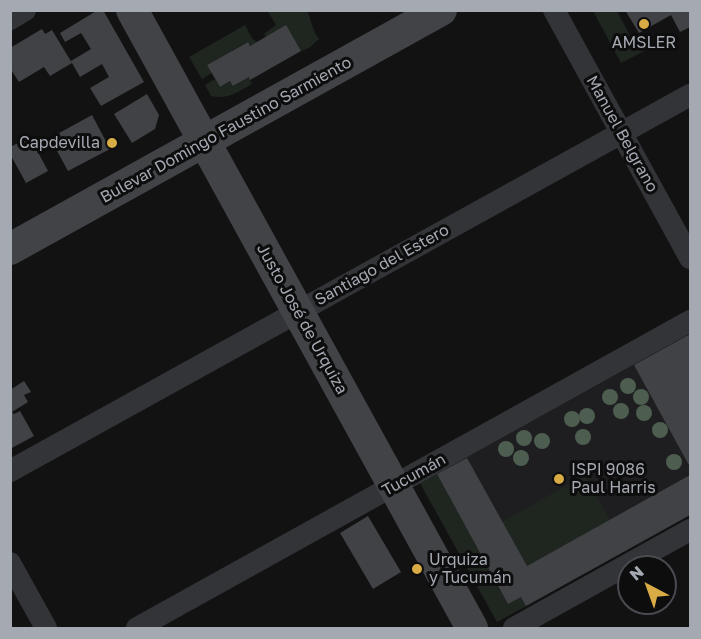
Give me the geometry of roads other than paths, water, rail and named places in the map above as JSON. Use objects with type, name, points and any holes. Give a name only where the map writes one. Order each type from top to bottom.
[{"type":"street","points":[[10,19],[25,10]]},
{"type":"street","name":"Justo José de Urquiza","points":[[132,10],[472,628]]},
{"type":"street","name":"Bulevar Domingo Faustino Sarmiento","points":[[10,249],[441,10]]},
{"type":"street","name":"Manuel Belgrano","points":[[554,10],[690,258]]},
{"type":"street","name":"Santiago del Estero","points":[[10,471],[690,95]]},
{"type":"street","name":"Tucumán","points":[[137,628],[690,321]]},
{"type":"street","points":[[514,628],[690,530]]},
{"type":"street","points":[[10,563],[46,628]]},
{"type":"place","name":"AMSLER","points":[[644,24]]},
{"type":"place","name":"Capdevilla","points":[[112,143]]},
{"type":"place","name":"ISPI 9086 Paul Harris","points":[[559,479]]},
{"type":"place","name":"Urquiza y Tucumán","points":[[417,569]]}]
